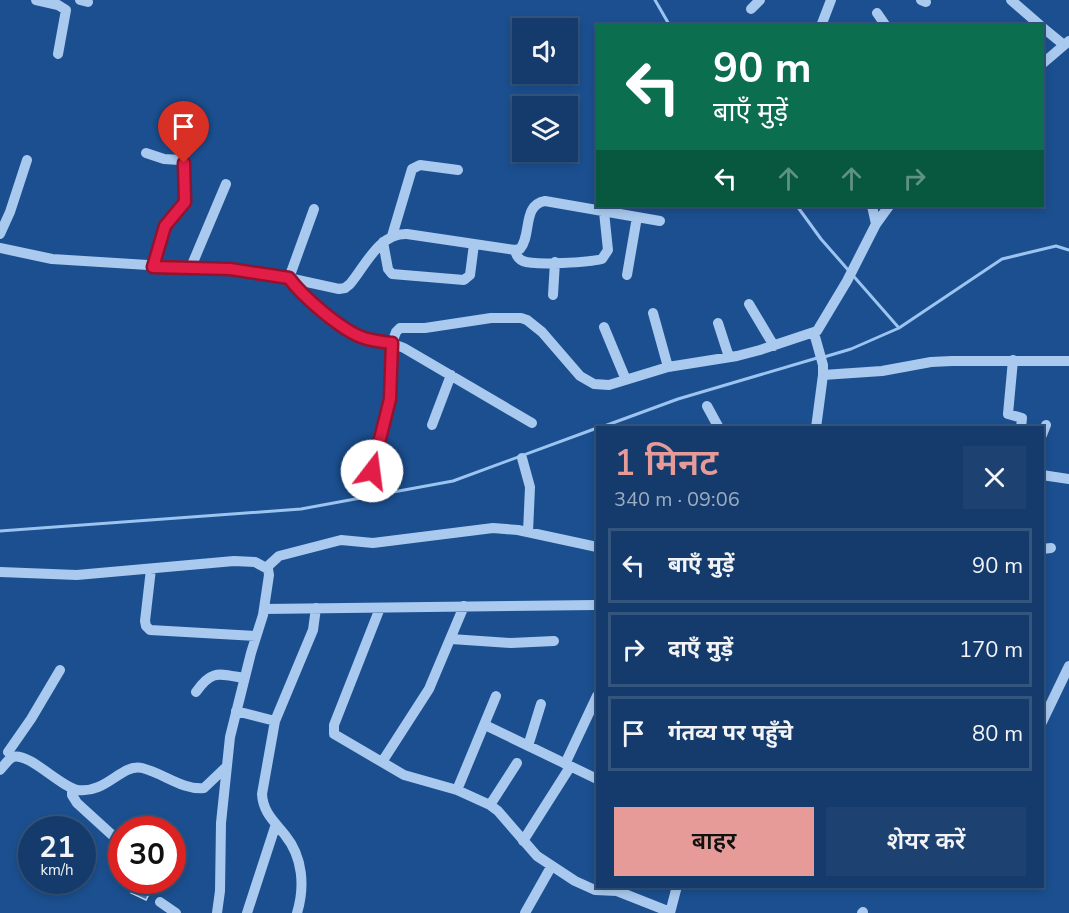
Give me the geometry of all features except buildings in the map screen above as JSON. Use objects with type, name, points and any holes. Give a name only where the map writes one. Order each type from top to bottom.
[{"type":"street","points":[[36,0],[58,5],[66,10],[58,54]]},
{"type":"street","points":[[751,9],[760,0]]},
{"type":"street","points":[[822,24],[831,0]]},
{"type":"street","points":[[1011,0],[1040,24]]},
{"type":"street","points":[[877,13],[885,24]]},
{"type":"street","points":[[1044,27],[1066,43],[1044,62]]},
{"type":"street","points":[[146,153],[164,159],[183,161],[185,174],[185,202],[165,226],[153,267]]},
{"type":"street","points":[[0,234],[10,212],[27,160]]},
{"type":"street","points":[[0,248],[52,259],[261,272],[339,289],[345,288],[387,239],[412,169],[420,165],[458,170]]},
{"type":"street","points":[[191,267],[226,184]]},
{"type":"street","points":[[387,239],[407,234],[515,250],[523,246],[532,210],[539,202],[545,201],[660,221]]},
{"type":"street","points":[[872,207],[876,224]]},
{"type":"street","points":[[372,471],[390,399],[392,343],[396,332],[401,328],[491,318],[521,318],[542,332],[584,380],[594,384],[609,385],[668,367],[729,357],[774,346],[814,333],[823,324],[848,281],[876,224],[888,207]]},
{"type":"street","points":[[289,278],[314,208]]},
{"type":"street","points":[[515,250],[516,256],[523,261],[598,260],[605,257],[608,250],[604,212]]},
{"type":"street","points":[[627,275],[637,218]]},
{"type":"street","points":[[387,239],[388,268],[392,274],[464,280],[470,275],[474,244]]},
{"type":"street","points":[[553,295],[555,262]]},
{"type":"street","points":[[289,278],[297,289],[320,309],[357,335],[374,341],[392,343],[532,423]]},
{"type":"street","points":[[749,304],[774,346]]},
{"type":"street","points":[[653,313],[668,367]]},
{"type":"street","points":[[718,323],[729,357]]},
{"type":"street","points":[[604,327],[626,380]]},
{"type":"street","points":[[814,333],[824,375],[816,426]]},
{"type":"street","points":[[1012,360],[1008,414],[1022,418],[1021,426]]},
{"type":"street","points":[[824,375],[882,371],[931,362],[1069,361]]},
{"type":"street","points":[[432,425],[451,375]]},
{"type":"street","points":[[707,406],[718,426]]},
{"type":"street","points":[[522,458],[530,487],[528,532]]},
{"type":"street","points":[[1044,475],[1069,479]]},
{"type":"street","points":[[267,567],[279,556],[341,540],[373,543],[493,528],[528,532],[596,547]]},
{"type":"street","points":[[0,572],[51,575],[234,561],[255,562],[267,567]]},
{"type":"street","points":[[217,913],[225,768],[244,678],[264,609],[269,575],[267,567]]},
{"type":"street","points":[[151,569],[145,621],[150,630],[256,636]]},
{"type":"street","points":[[264,609],[596,605]]},
{"type":"street","points":[[382,762],[429,689],[464,606]]},
{"type":"street","points":[[297,913],[302,893],[299,863],[286,836],[268,815],[262,801],[275,721],[313,630],[316,608]]},
{"type":"street","points":[[380,608],[333,731],[336,735],[411,778],[457,790],[490,805],[551,867],[588,888],[617,891],[670,913],[676,888]]},
{"type":"street","points":[[451,639],[511,643],[554,641]]},
{"type":"street","points":[[1044,718],[1069,666]]},
{"type":"street","points":[[0,770],[8,752],[60,670]]},
{"type":"street","points":[[196,692],[212,675],[244,678]]},
{"type":"street","points":[[457,790],[496,696]]},
{"type":"street","points":[[523,841],[568,766],[596,698]]},
{"type":"street","points":[[528,746],[541,704]]},
{"type":"street","points":[[236,711],[275,721]]},
{"type":"street","points":[[485,725],[596,779]]},
{"type":"street","points":[[8,752],[29,760],[72,789],[89,791],[136,768],[201,789],[210,784],[225,768]]},
{"type":"street","points":[[490,805],[517,764]]},
{"type":"street","points":[[72,789],[72,795],[77,803],[108,831]]},
{"type":"street","points":[[247,913],[276,824]]},
{"type":"street","points":[[525,913],[551,867]]},
{"type":"street","points":[[160,902],[176,913]]},
{"type":"waterway","points":[[655,0],[669,24]]},
{"type":"waterway","points":[[798,207],[821,239],[899,328]]},
{"type":"waterway","points":[[824,357],[851,349],[899,328],[1002,259],[1056,246],[1069,250]]},
{"type":"waterway","points":[[604,426],[678,399],[817,358]]},
{"type":"waterway","points":[[0,531],[301,509],[453,481],[596,428]]},
{"type":"route","points":[[184,163],[185,202],[165,226],[153,267],[230,269],[289,278],[297,289],[320,309],[357,335],[374,341],[392,343],[390,399],[372,471]]}]
